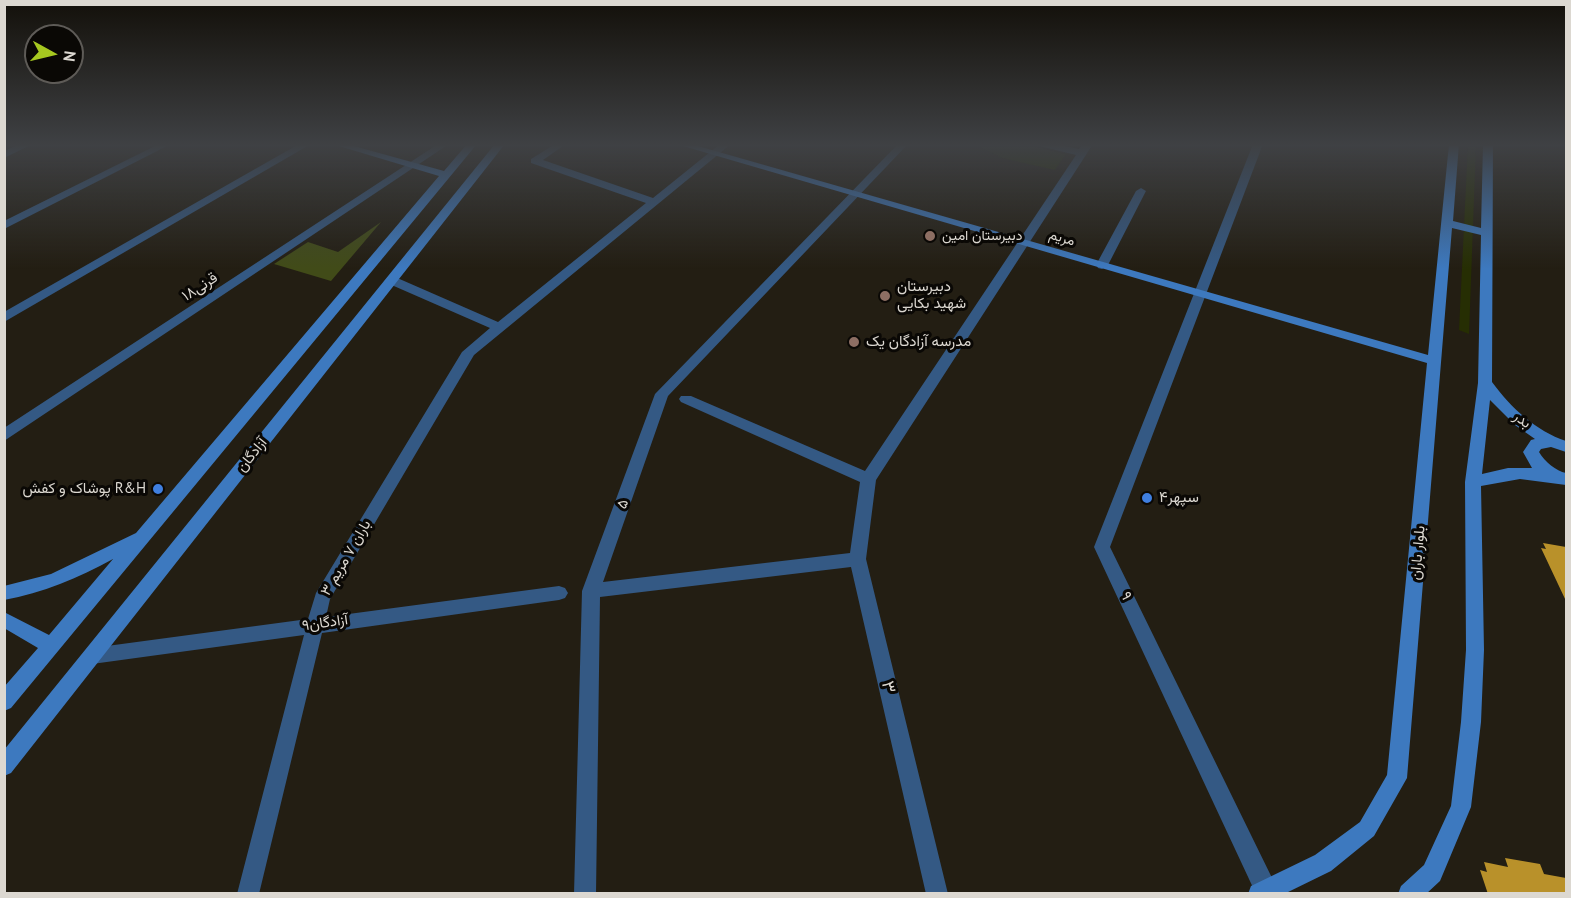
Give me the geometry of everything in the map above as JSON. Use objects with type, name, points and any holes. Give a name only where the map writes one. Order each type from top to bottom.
[{"type":"street","points":[[4,226],[83,186]]},
{"type":"street","points":[[4,318],[233,186]]},
{"type":"street","name":"قرنی۱۸","points":[[4,436],[382,186]]},
{"type":"street","name":"آزادگان","points":[[4,702],[436,186]]},
{"type":"street","name":"آزادگان","points":[[4,766],[466,186]]},
{"type":"street","points":[[607,186],[654,202]]},
{"type":"street","points":[[391,280],[499,327],[674,186]]},
{"type":"street","name":"مریم","points":[[827,186],[1435,362]]},
{"type":"street","name":"۵","points":[[585,894],[591,591],[663,394],[863,186]]},
{"type":"street","points":[[686,399],[868,479],[1060,186]]},
{"type":"street","name":"۹","points":[[1241,186],[1102,547],[1263,892]]},
{"type":"street","name":"بلوار باران","points":[[1263,892],[1323,863],[1367,829],[1397,778],[1450,186]]},
{"type":"street","points":[[1409,894],[1432,873],[1461,807],[1471,722],[1475,650],[1473,482],[1485,383],[1487,186]]},
{"type":"street","points":[[1102,265],[1141,191]]},
{"type":"street","points":[[1447,223],[1485,233]]},
{"type":"street","name":"باران ۷ مریم ۳","points":[[248,894],[322,598],[469,352],[499,327]]},
{"type":"street","name":"بدر","points":[[1485,383],[1498,402],[1551,442],[1566,447]]},
{"type":"street","points":[[1551,442],[1536,444],[1531,452],[1538,464],[1560,477]]},
{"type":"street","points":[[1473,482],[1493,476],[1523,472],[1560,477]]},
{"type":"street","name":"۳","points":[[868,479],[858,559],[937,894]]},
{"type":"street","points":[[4,593],[41,586],[86,567],[143,537]]},
{"type":"street","points":[[591,591],[858,559]]},
{"type":"street","name":"آزادگان۹","points":[[92,656],[315,624],[559,593]]},
{"type":"street","points":[[4,619],[51,646]]},
{"type":"green space","points":[[1466,186],[1474,186],[1469,334],[1459,330]]},
{"type":"green space","points":[[381,222],[331,281],[274,264],[308,242],[338,252]]},
{"type":"building","points":[[1543,543],[1566,547],[1566,601],[1541,548],[1546,549]]},
{"type":"building","points":[[1505,858],[1540,864],[1544,874],[1566,878],[1566,894],[1488,894],[1480,870],[1487,872],[1484,862],[1508,867]]},
{"type":"place","name":"دبیرستان امین","points":[[930,236]]},
{"type":"place","name":"دبیرستان شهید بکایی","points":[[885,296]]},
{"type":"place","name":"مدرسه آزادگان یک","points":[[854,342]]},
{"type":"place","name":"پوشاک و کفش R&H","points":[[158,489]]},
{"type":"place","name":"سپهر۴","points":[[1147,498]]}]
